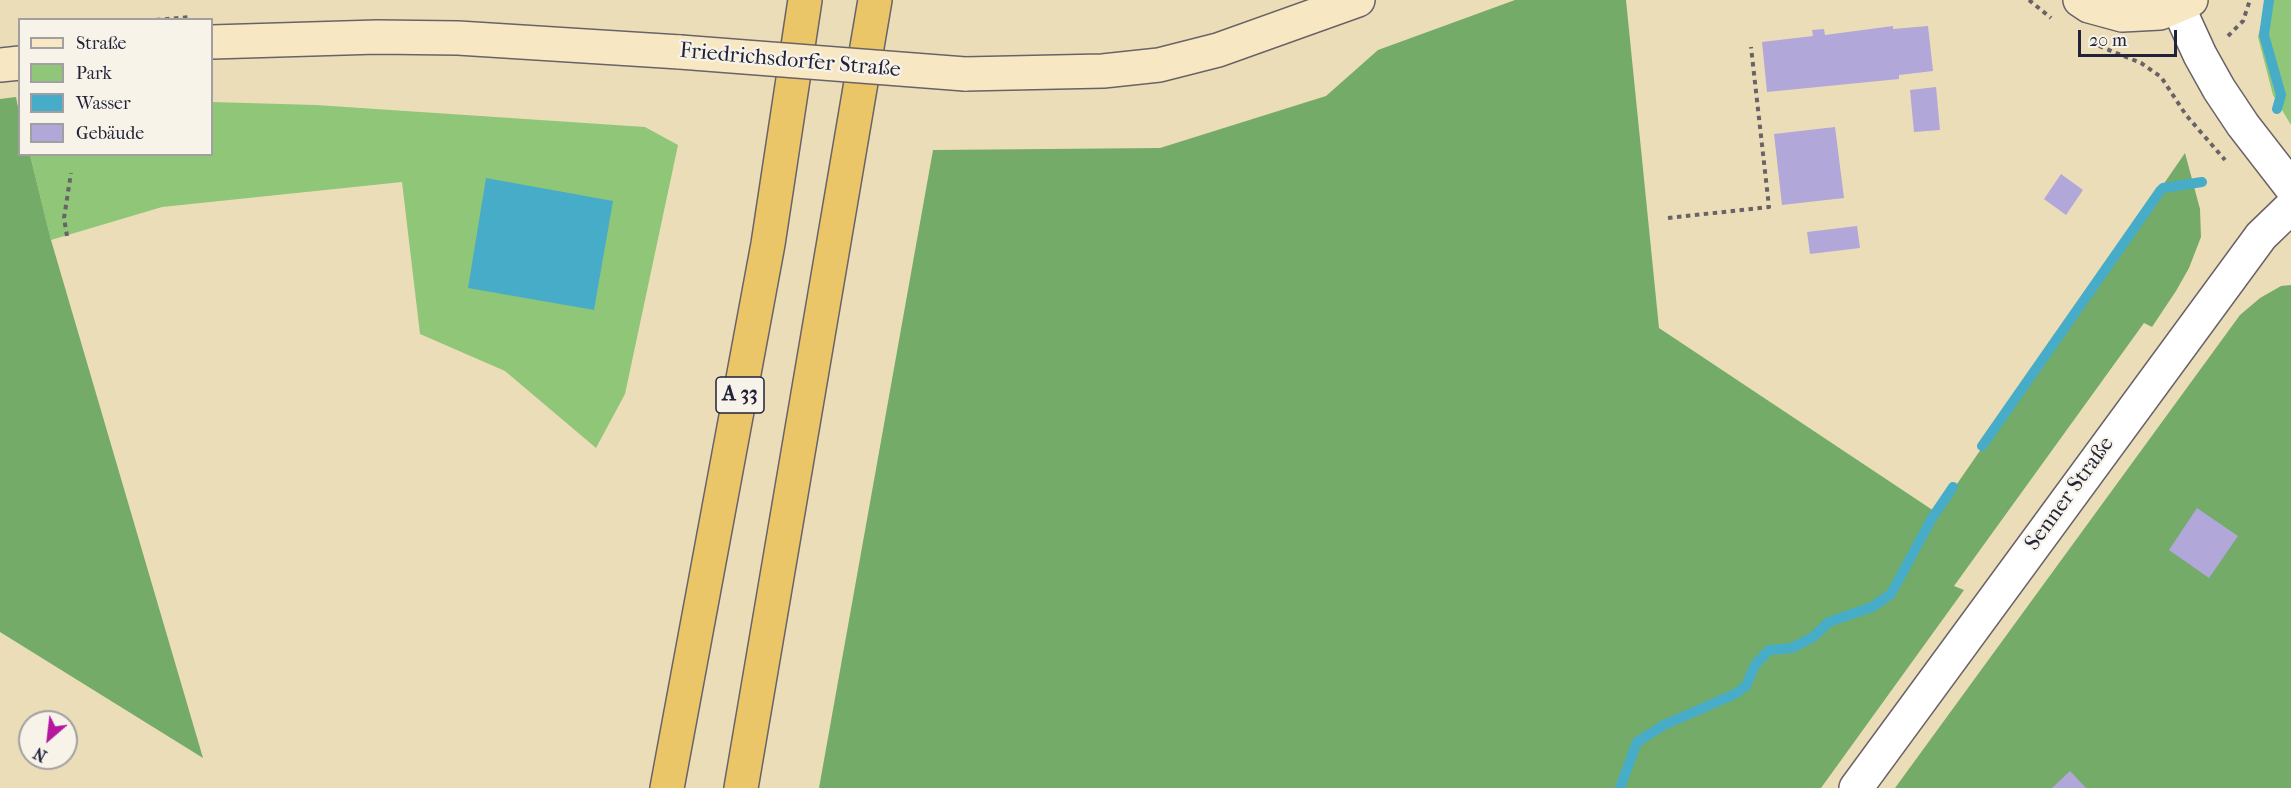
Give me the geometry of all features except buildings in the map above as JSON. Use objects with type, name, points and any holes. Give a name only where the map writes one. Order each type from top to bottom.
[{"type":"highway","name":"A 33","points":[[667,788],[768,244],[805,0]]},
{"type":"highway","points":[[741,788],[875,0]]},
{"type":"main road","name":"Friedrichsdorfer Straße","points":[[213,42],[366,37],[458,38],[965,74],[1047,74],[1159,65],[1218,50],[1358,0]]},
{"type":"main road","points":[[2080,0],[2089,6],[2122,15],[2160,13],[2184,3]]},
{"type":"main road","points":[[0,65],[18,63]]},
{"type":"street","points":[[2184,3],[2187,29],[2219,89],[2249,133],[2291,187]]},
{"type":"street","name":"Senner Straße","points":[[1856,788],[2260,236],[2291,207]]},
{"type":"path","points":[[1668,218],[1769,207],[1751,47]]},
{"type":"path","points":[[67,236],[64,218],[71,173]]},
{"type":"green space","points":[[1515,0],[1626,0],[1659,328],[1937,513],[2185,153],[2200,209],[2201,237],[2189,268],[2176,291],[2152,327],[2144,323],[1954,586],[1964,590],[1821,788],[819,788],[933,150],[1160,148],[1326,96],[1378,50]]},
{"type":"green space","points":[[2268,0],[2291,0],[2291,125],[2273,95],[2258,37]]},
{"type":"green space","points":[[16,97],[18,156],[30,156],[51,240],[203,758],[0,632],[0,99]]},
{"type":"green space","points":[[213,102],[316,105],[645,127],[678,145],[625,394],[596,448],[505,371],[420,334],[402,182],[162,207],[51,240],[30,156],[213,156]]},
{"type":"green space","points":[[2291,285],[2291,788],[1895,788],[2240,315],[2260,298],[2281,286]]},
{"type":"water","points":[[486,178],[613,201],[594,310],[468,288]]},
{"type":"waterway","points":[[2269,0],[2264,35],[2281,95],[2277,109]]},
{"type":"waterway","points":[[1982,446],[2160,191],[2163,188],[2202,182]]},
{"type":"waterway","points":[[1620,788],[1637,742],[1664,725],[1735,694],[1746,686],[1755,665],[1769,650],[1792,648],[1813,637],[1829,622],[1872,607],[1891,594],[1932,518],[1953,487]]}]
